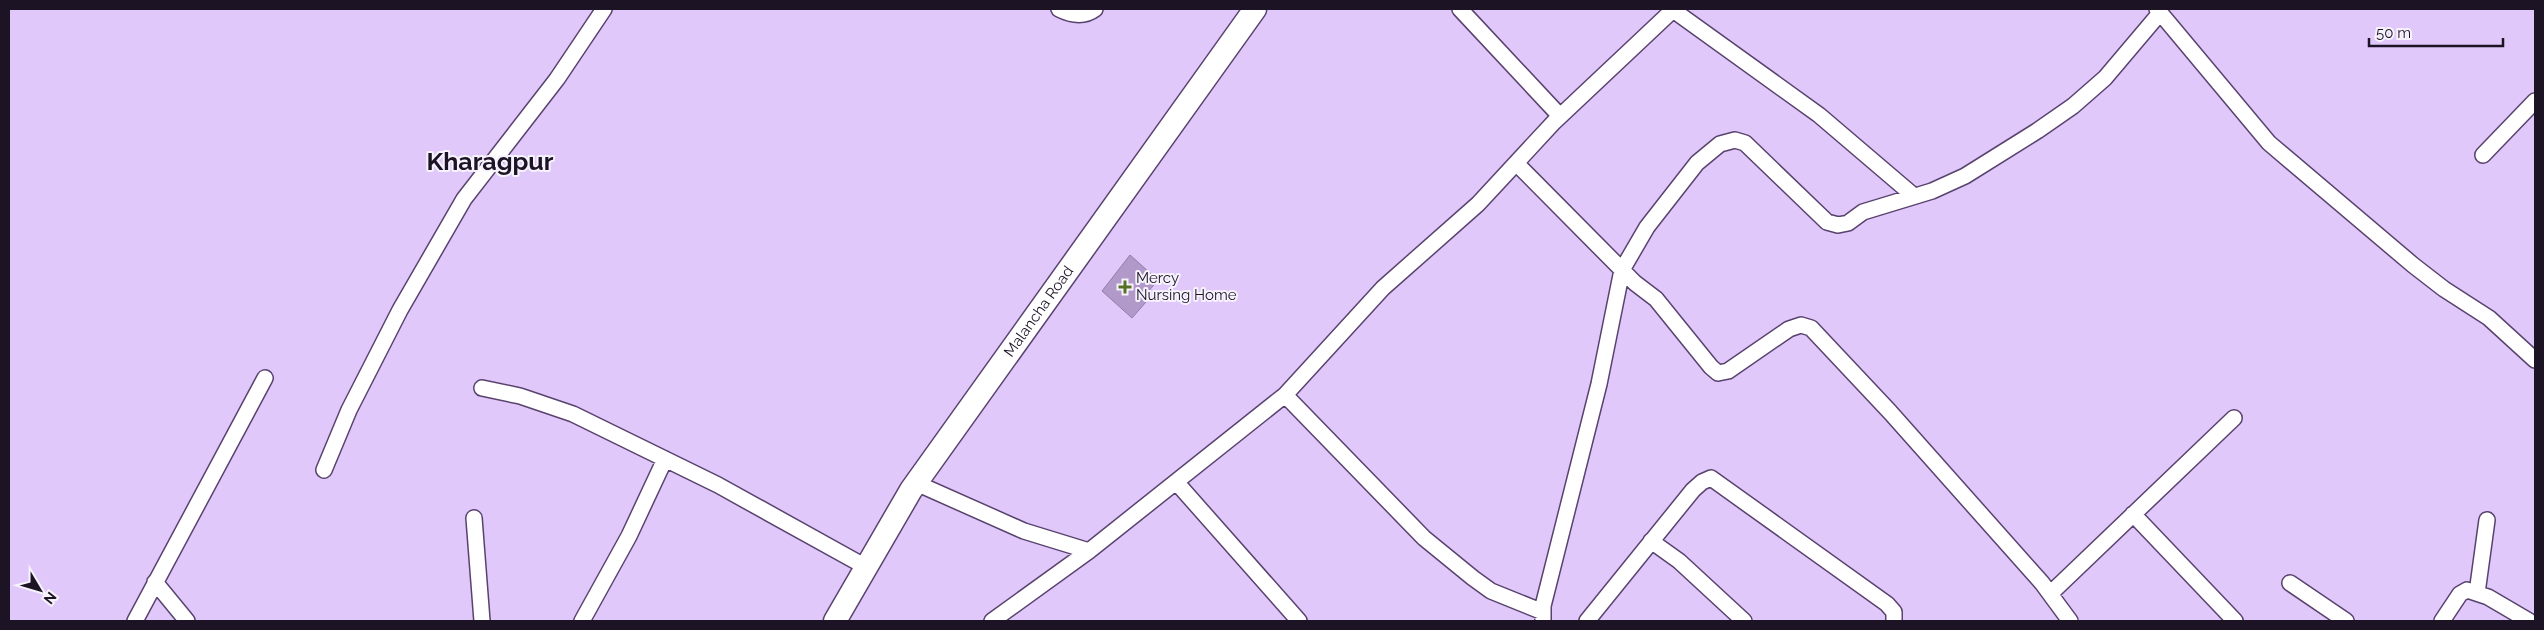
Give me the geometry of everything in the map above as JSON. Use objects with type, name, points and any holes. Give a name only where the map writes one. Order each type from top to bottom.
[{"type":"street","points":[[324,470],[349,410],[400,310],[464,198],[557,79],[604,9]]},
{"type":"street","points":[[1058,9],[1071,15],[1086,15],[1095,9]]},
{"type":"street","name":"Malancha Road","points":[[835,621],[916,483],[1256,9]]},
{"type":"street","points":[[1460,9],[1560,116]]},
{"type":"street","points":[[992,621],[1089,551],[1177,483],[1285,395],[1383,288],[1478,204],[1560,116],[1674,10],[1819,115],[1914,196]]},
{"type":"street","points":[[1285,395],[1431,544],[1491,591],[1543,616],[1599,384],[1622,270],[1647,227],[1697,163],[1720,144],[1735,140],[1746,143],[1828,222],[1838,225],[1848,223],[1863,212],[1932,191],[1965,176],[2073,106],[2105,78],[2159,11],[2269,143],[2413,265],[2444,289],[2490,318],[2535,360]]},
{"type":"street","points":[[2483,155],[2535,102]]},
{"type":"street","points":[[1516,163],[1622,270],[1656,299],[1711,367],[1718,373],[1728,371],[1789,329],[1801,324],[1811,328],[1890,412],[2050,594],[2070,621]]},
{"type":"street","points":[[134,621],[265,378]]},
{"type":"street","points":[[482,388],[520,396],[573,414],[718,485],[866,566]]},
{"type":"street","points":[[2050,594],[2234,418]]},
{"type":"street","points":[[582,621],[629,536],[665,459]]},
{"type":"street","points":[[1587,621],[1693,490],[1702,482],[1711,478],[1887,604],[1894,612],[1894,621]]},
{"type":"street","points":[[916,483],[1024,531],[1089,551]]},
{"type":"street","points":[[1177,483],[1299,621]]},
{"type":"street","points":[[2133,514],[2235,621]]},
{"type":"street","points":[[474,518],[482,621]]},
{"type":"street","points":[[2477,593],[2487,520]]},
{"type":"street","points":[[1651,541],[1678,561],[1744,621]]},
{"type":"street","points":[[156,582],[187,621]]},
{"type":"street","points":[[2290,583],[2346,621]]},
{"type":"street","points":[[2442,621],[2460,594],[2467,590],[2477,593],[2529,621]]},
{"type":"building","points":[[1130,255],[1158,280],[1142,299],[1146,302],[1132,318],[1102,291]]},
{"type":"place","name":"Mercy Nursing Home","points":[[1125,287]]},
{"type":"district","name":"Kharagpur","points":[[490,161]]}]
